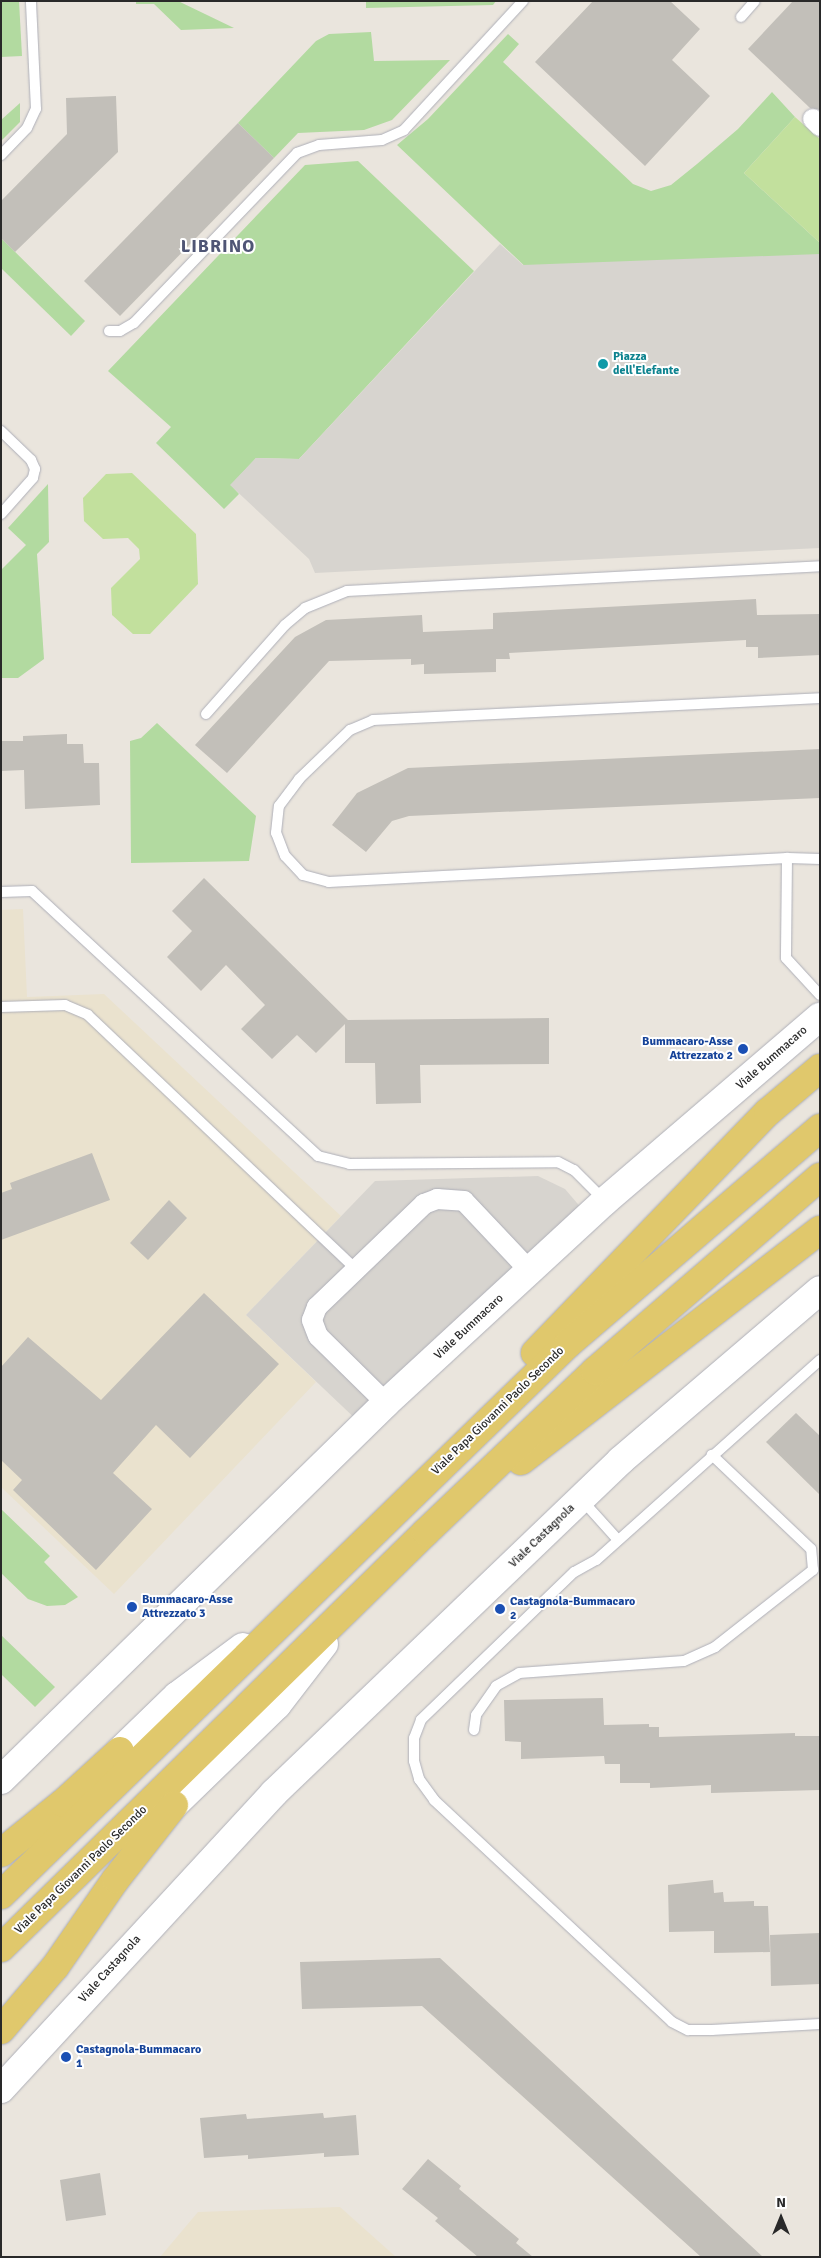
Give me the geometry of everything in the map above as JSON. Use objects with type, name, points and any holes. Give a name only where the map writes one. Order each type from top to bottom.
[{"type":"main road","name":"Viale Bummacaro","points":[[1,1780],[386,1403],[605,1202],[820,1017]]},
{"type":"main road","points":[[365,1538],[587,1296],[768,1112],[820,1068]]},
{"type":"main road","name":"Viale Papa Giovanni Paolo Secondo","points":[[127,1758],[184,1703],[286,1615],[568,1344],[820,1128]]},
{"type":"main road","points":[[1,2030],[55,1967],[116,1879],[168,1799],[224,1743],[366,1590],[595,1371],[820,1177]]},
{"type":"main road","points":[[426,1532],[567,1428],[820,1230]]},
{"type":"main road","name":"Viale Castagnola","points":[[1,2089],[219,1850],[274,1793],[628,1455],[820,1290]]},
{"type":"main road","points":[[1,1853],[63,1803],[127,1758]]},
{"type":"main road","points":[[1,1895],[127,1758]]},
{"type":"main road","name":"Viale Papa Giovanni Paolo Secondo","points":[[1,1948],[168,1799]]},
{"type":"street","points":[[386,1403],[314,1329],[312,1320],[317,1307],[424,1204],[454,1198],[472,1207],[530,1271]]},
{"type":"lane","points":[[1,155],[27,128],[34,115],[31,1]]},
{"type":"lane","points":[[109,331],[120,331],[134,323],[297,153],[318,145],[382,140],[404,130],[523,1]]},
{"type":"lane","points":[[741,17],[755,1]]},
{"type":"lane","points":[[1,431],[31,460],[35,469],[33,478],[1,514]]},
{"type":"lane","points":[[206,714],[292,619],[324,598],[347,591],[820,566]]},
{"type":"lane","points":[[820,698],[373,720],[350,730],[299,779],[278,806],[276,833],[286,856],[303,875],[329,882],[787,858],[820,859]]},
{"type":"lane","points":[[787,858],[786,958],[820,995]]},
{"type":"lane","points":[[1,892],[32,891],[318,1156],[349,1164],[558,1162],[574,1170],[605,1202]]},
{"type":"lane","points":[[1,1007],[64,1006],[88,1015],[356,1270]]},
{"type":"lane","points":[[820,1360],[596,1560],[574,1572],[421,1720],[414,1738],[414,1761],[419,1779],[434,1800],[672,2022],[688,2030],[820,2024]]},
{"type":"lane","points":[[474,1730],[476,1715],[496,1686],[519,1673],[684,1661],[715,1647],[813,1570],[811,1549],[712,1455]]},
{"type":"lane","points":[[581,1499],[618,1540]]},
{"type":"shaded area","name":"Piazza dell'Elefante","points":[[500,244],[523,265],[820,254],[820,548],[315,573],[309,559],[230,485],[256,458],[299,459]]},
{"type":"shaded area","points":[[23,909],[27,997],[104,994],[341,1216],[246,1315],[316,1382],[114,1594],[1,1487],[1,910]]},
{"type":"shaded area","points":[[538,1176],[565,1189],[589,1217],[362,1425],[246,1315],[375,1181]]},
{"type":"shaded area","points":[[340,2207],[396,2257],[160,2257],[198,2212]]},
{"type":"green space","points":[[1,1],[19,1],[22,56],[1,57]]},
{"type":"green space","points":[[136,1],[178,1],[234,28],[181,30],[154,4],[136,4]]},
{"type":"green space","points":[[366,1],[496,1],[493,5],[366,8]]},
{"type":"green space","points":[[371,32],[374,61],[450,60],[392,120],[364,130],[298,133],[274,158],[238,123],[316,41],[329,34]]},
{"type":"green space","points":[[508,34],[519,44],[503,62],[633,184],[651,191],[671,185],[697,164],[738,129],[772,92],[795,117],[744,173],[820,243],[820,263],[532,273],[397,145],[428,119]]},
{"type":"green space","points":[[20,103],[20,122],[1,141],[1,120]]},
{"type":"green space","points":[[795,117],[820,139],[820,243],[744,173]]},
{"type":"green space","points":[[358,161],[474,271],[299,459],[256,458],[231,485],[239,494],[224,509],[156,443],[171,427],[108,371],[305,165]]},
{"type":"green space","points":[[1,238],[85,321],[71,336],[1,268]]},
{"type":"green space","points":[[132,473],[196,534],[198,584],[150,634],[133,634],[112,615],[111,588],[140,559],[139,549],[128,538],[103,539],[84,521],[83,498],[106,474]]},
{"type":"green space","points":[[48,484],[49,542],[37,554],[44,659],[18,678],[1,678],[1,570],[26,545],[8,528]]},
{"type":"green space","points":[[157,723],[256,816],[249,861],[131,863],[130,741],[141,738]]},
{"type":"green space","points":[[1,1509],[50,1556],[44,1562],[78,1597],[65,1605],[47,1606],[28,1599],[1,1573]]},
{"type":"green space","points":[[1,1635],[55,1687],[35,1707],[1,1674]]},
{"type":"building","points":[[593,1],[670,1],[700,29],[672,60],[710,96],[645,166],[535,62]]},
{"type":"building","points":[[793,1],[820,1],[820,110],[810,108],[748,49]]},
{"type":"building","points":[[116,96],[118,152],[15,252],[1,238],[1,201],[67,134],[66,98]]},
{"type":"building","points":[[238,123],[274,158],[120,316],[84,281]]},
{"type":"building","points":[[756,599],[757,615],[820,614],[820,655],[758,658],[758,647],[746,647],[746,640],[509,653],[510,659],[496,659],[496,672],[424,674],[424,664],[411,665],[411,659],[329,661],[227,773],[195,745],[295,637],[326,620],[422,615],[423,632],[493,629],[493,613]]},
{"type":"building","points":[[67,734],[67,744],[83,744],[84,763],[99,763],[100,805],[25,809],[24,770],[1,771],[1,741],[23,741],[23,736]]},
{"type":"building","points":[[820,749],[820,798],[409,816],[392,821],[366,852],[332,825],[357,793],[408,768]]},
{"type":"building","points":[[204,878],[348,1020],[549,1018],[549,1064],[420,1065],[421,1103],[376,1104],[375,1063],[345,1063],[345,1024],[316,1053],[297,1035],[272,1059],[241,1029],[265,1005],[226,965],[201,991],[167,957],[192,931],[172,911]]},
{"type":"building","points":[[92,1153],[110,1200],[1,1240],[1,1193],[12,1189],[10,1183]]},
{"type":"building","points":[[169,1200],[187,1218],[148,1260],[130,1243]]},
{"type":"building","points":[[204,1293],[279,1364],[190,1458],[156,1425],[113,1473],[152,1509],[96,1570],[13,1490],[22,1480],[1,1460],[1,1367],[28,1337],[101,1400]]},
{"type":"building","points":[[796,1413],[820,1436],[820,1495],[766,1442]]},
{"type":"building","points":[[603,1698],[604,1725],[649,1724],[649,1727],[659,1727],[659,1737],[795,1733],[795,1736],[820,1736],[820,1790],[711,1793],[711,1785],[650,1788],[650,1783],[620,1783],[620,1764],[605,1764],[604,1756],[521,1759],[521,1742],[505,1741],[504,1700]]},
{"type":"building","points":[[713,1880],[714,1893],[723,1892],[724,1902],[754,1901],[754,1906],[768,1906],[770,1952],[714,1953],[714,1931],[669,1932],[668,1885]]},
{"type":"building","points":[[820,1933],[820,1984],[771,1986],[770,1935]]},
{"type":"building","points":[[440,1958],[763,2257],[701,2257],[422,2006],[302,2009],[300,1962]]},
{"type":"building","points":[[323,2113],[324,2118],[356,2115],[359,2155],[324,2157],[324,2153],[248,2159],[248,2155],[204,2158],[200,2118],[246,2114],[247,2119]]},
{"type":"building","points":[[428,2159],[461,2186],[459,2189],[519,2239],[516,2243],[533,2257],[478,2257],[435,2221],[438,2218],[402,2189]]},
{"type":"building","points":[[100,2173],[106,2215],[66,2221],[60,2180]]},
{"type":"place","name":"Piazza dell'Elefante","points":[[603,364]]},
{"type":"place","name":"Bummacaro-Asse Attrezzato 2","points":[[743,1049]]},
{"type":"place","name":"Bummacaro-Asse Attrezzato 3","points":[[132,1607]]},
{"type":"place","name":"Castagnola-Bummacaro 2","points":[[500,1609]]},
{"type":"place","name":"Castagnola-Bummacaro 1","points":[[66,2057]]},
{"type":"district","name":"LIBRINO","points":[[218,246]]}]
